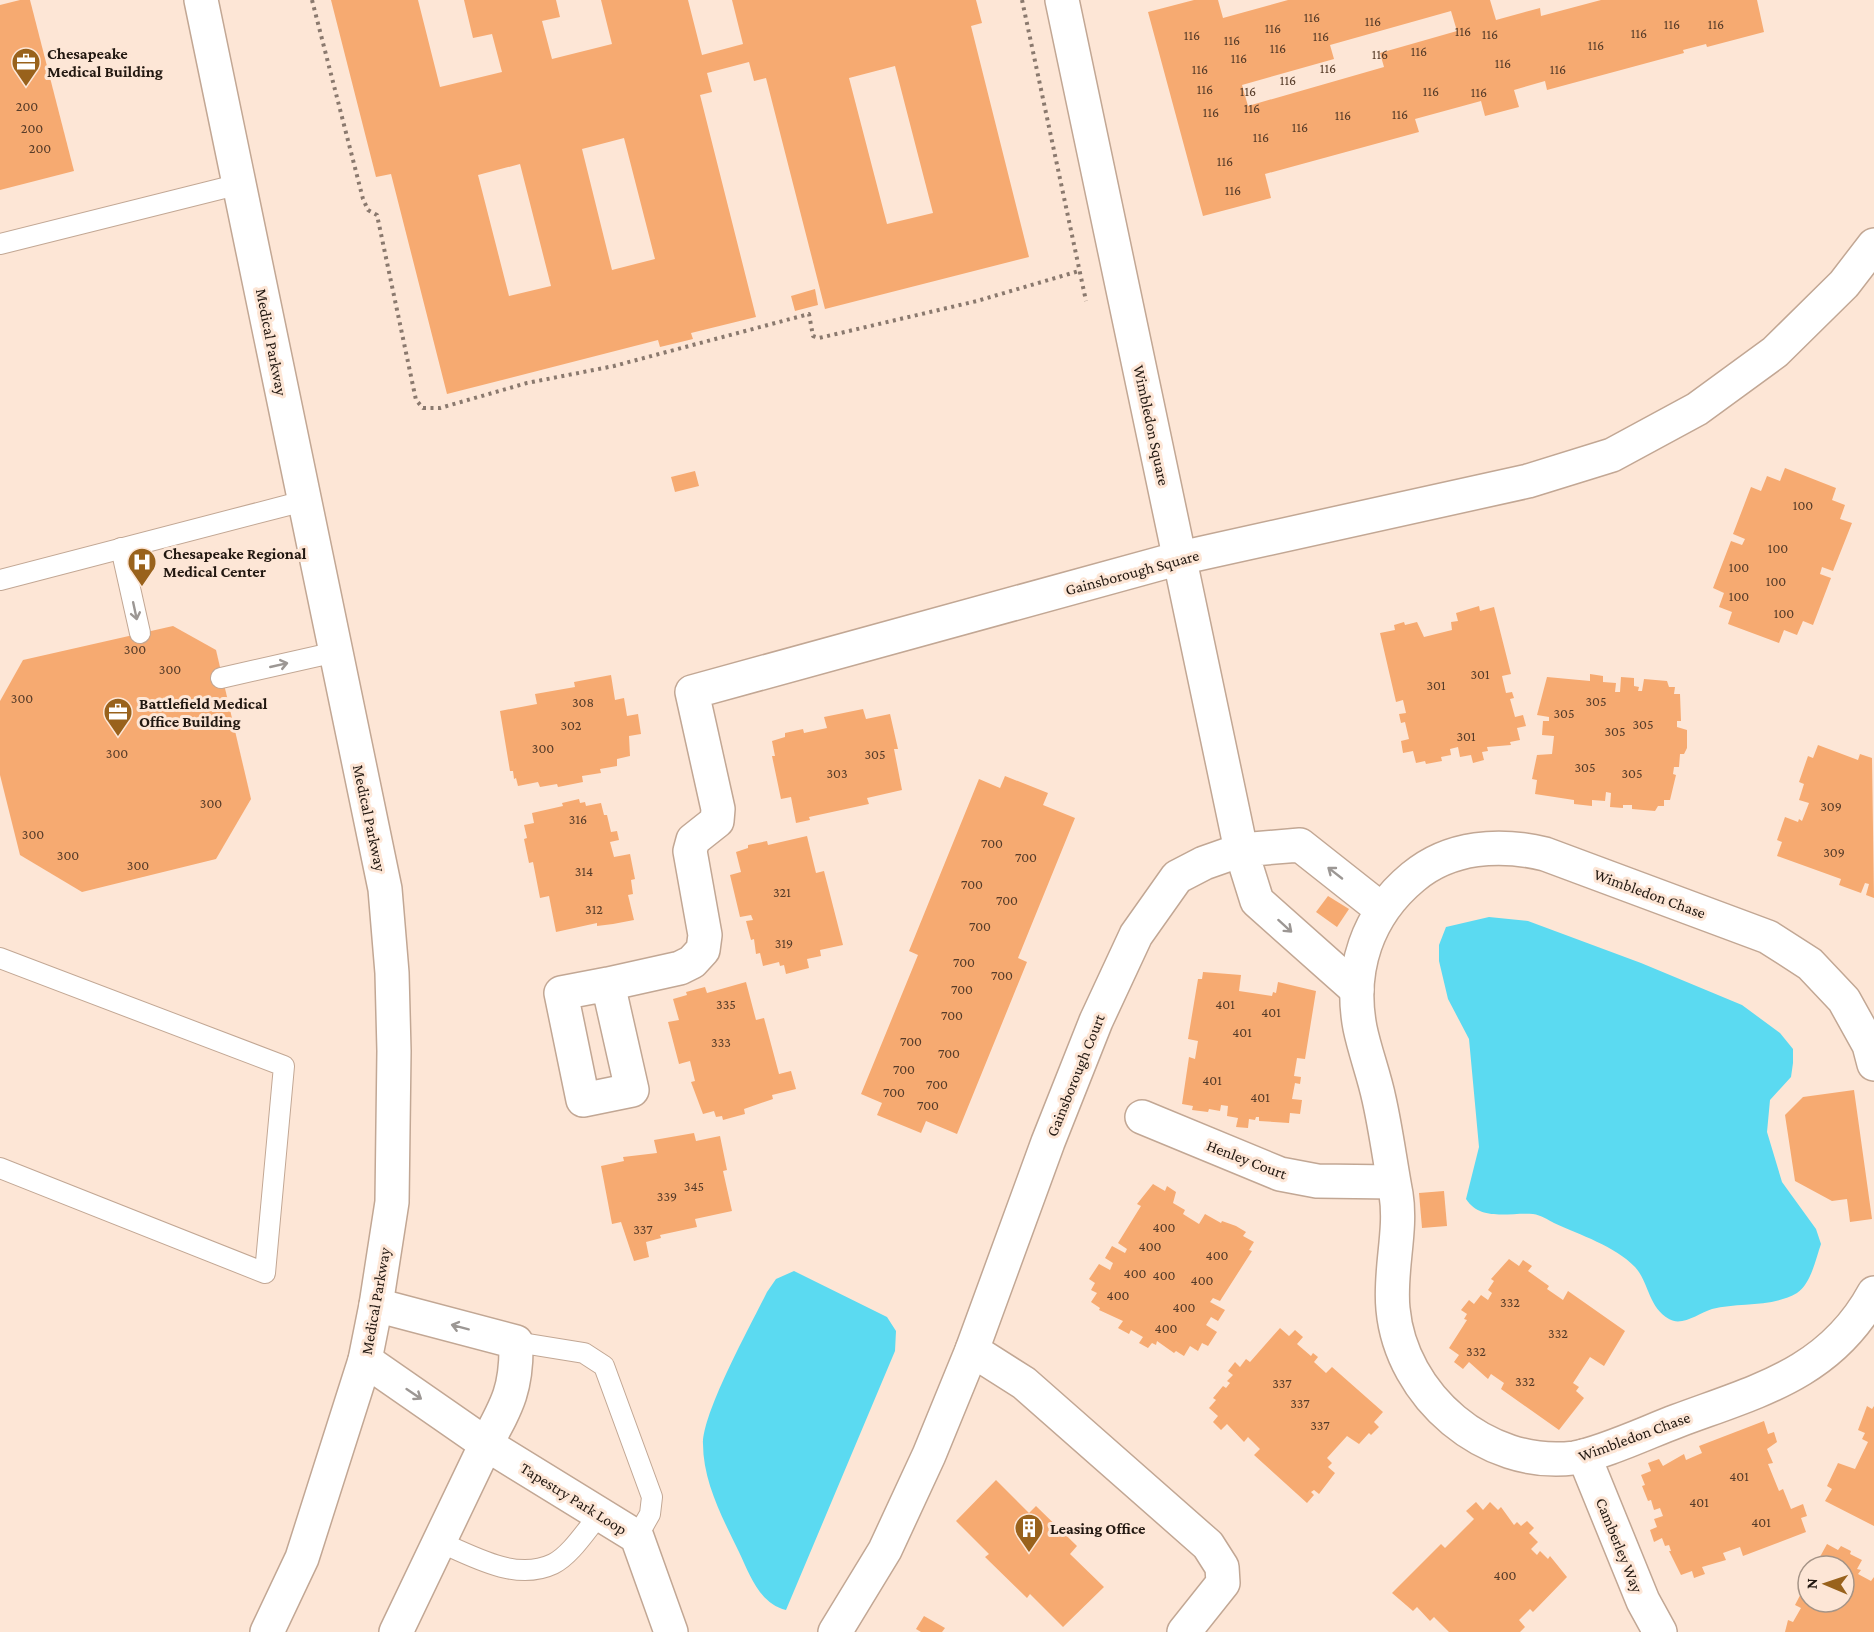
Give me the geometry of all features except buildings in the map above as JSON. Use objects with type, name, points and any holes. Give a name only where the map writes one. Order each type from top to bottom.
[{"type":"street","name":"Medical Parkway","points":[[201,0],[385,889],[392,973],[394,1051],[392,1202],[376,1305],[365,1360],[302,1558],[267,1632]]},
{"type":"street","name":"Wimbledon Square","points":[[1062,0],[1241,850]]},
{"type":"street","name":"Gainsborough Square","points":[[608,984],[680,969],[693,962],[703,950],[705,935],[690,852],[693,840],[717,821],[718,809],[692,693],[1180,558],[1528,481],[1612,455],[1697,409],[1775,352],[1844,284],[1874,245]]},
{"type":"street","points":[[1357,990],[1257,901],[1241,850],[1300,845],[1381,909]]},
{"type":"street","name":"Wimbledon Chase","points":[[1874,1064],[1869,1045],[1844,1000],[1810,964],[1768,937],[1526,849],[1479,848],[1454,855],[1416,874],[1381,909],[1361,953],[1357,990],[1361,1030],[1379,1098],[1397,1198],[1393,1309],[1404,1353],[1413,1374],[1438,1407],[1469,1433],[1488,1444],[1527,1455],[1551,1458],[1584,1456],[1770,1386],[1813,1363],[1830,1350],[1861,1317],[1874,1293]]},
{"type":"street","name":"Gainsborough Court","points":[[835,1632],[885,1550],[929,1455],[972,1350],[1048,1142],[1096,1021],[1136,935],[1177,877],[1204,863],[1241,850]]},
{"type":"street","name":"Henley Court","points":[[1142,1116],[1280,1174],[1317,1181],[1393,1182]]},
{"type":"street","points":[[376,1305],[516,1342],[517,1373],[507,1406],[486,1443],[396,1632]]},
{"type":"street","points":[[972,1350],[1024,1383],[1208,1545],[1222,1567],[1223,1583],[1184,1632]]},
{"type":"street","name":"Tapestry Park Loop","points":[[365,1360],[486,1443],[638,1537],[671,1632]]},
{"type":"street","name":"Camberley Way","points":[[1584,1456],[1643,1601],[1660,1632]]},
{"type":"lane","points":[[0,244],[240,184]]},
{"type":"lane","points":[[0,580],[304,501]]},
{"type":"lane","points":[[121,548],[140,633]]},
{"type":"lane","points":[[222,678],[336,652]]},
{"type":"lane","points":[[0,958],[284,1066],[266,1273],[0,1167]]},
{"type":"lane","points":[[516,1342],[584,1353],[604,1366],[652,1497],[650,1514],[638,1537]]},
{"type":"lane","points":[[439,1542],[503,1568],[528,1570],[554,1564],[600,1514]]},
{"type":"path","points":[[312,0],[363,199],[368,210],[377,215],[416,400],[423,408],[440,408],[527,383],[614,366],[809,314],[813,336],[819,338],[977,301],[1079,271]]},
{"type":"path","points":[[1022,0],[1086,301]]},
{"type":"water","points":[[1489,917],[1528,921],[1641,963],[1742,1005],[1780,1033],[1793,1049],[1793,1063],[1791,1077],[1770,1100],[1767,1132],[1782,1182],[1816,1229],[1821,1244],[1815,1263],[1802,1289],[1777,1301],[1722,1307],[1685,1320],[1674,1321],[1657,1308],[1640,1273],[1618,1253],[1539,1215],[1488,1213],[1472,1206],[1466,1199],[1479,1147],[1469,1039],[1448,999],[1439,961],[1439,945],[1446,927]]},
{"type":"water","points":[[794,1271],[887,1317],[896,1331],[895,1351],[786,1610],[762,1595],[752,1579],[715,1500],[706,1472],[703,1444],[705,1429],[719,1390],[767,1292],[776,1279]]},
{"type":"place","name":"Chesapeake Medical Building","points":[[26,88]]},
{"type":"place","name":"Chesapeake Regional Medical Center","points":[[142,588]]},
{"type":"place","name":"Battlefield Medical Office Building","points":[[118,738]]},
{"type":"place","name":"Leasing Office","points":[[1029,1554]]}]
